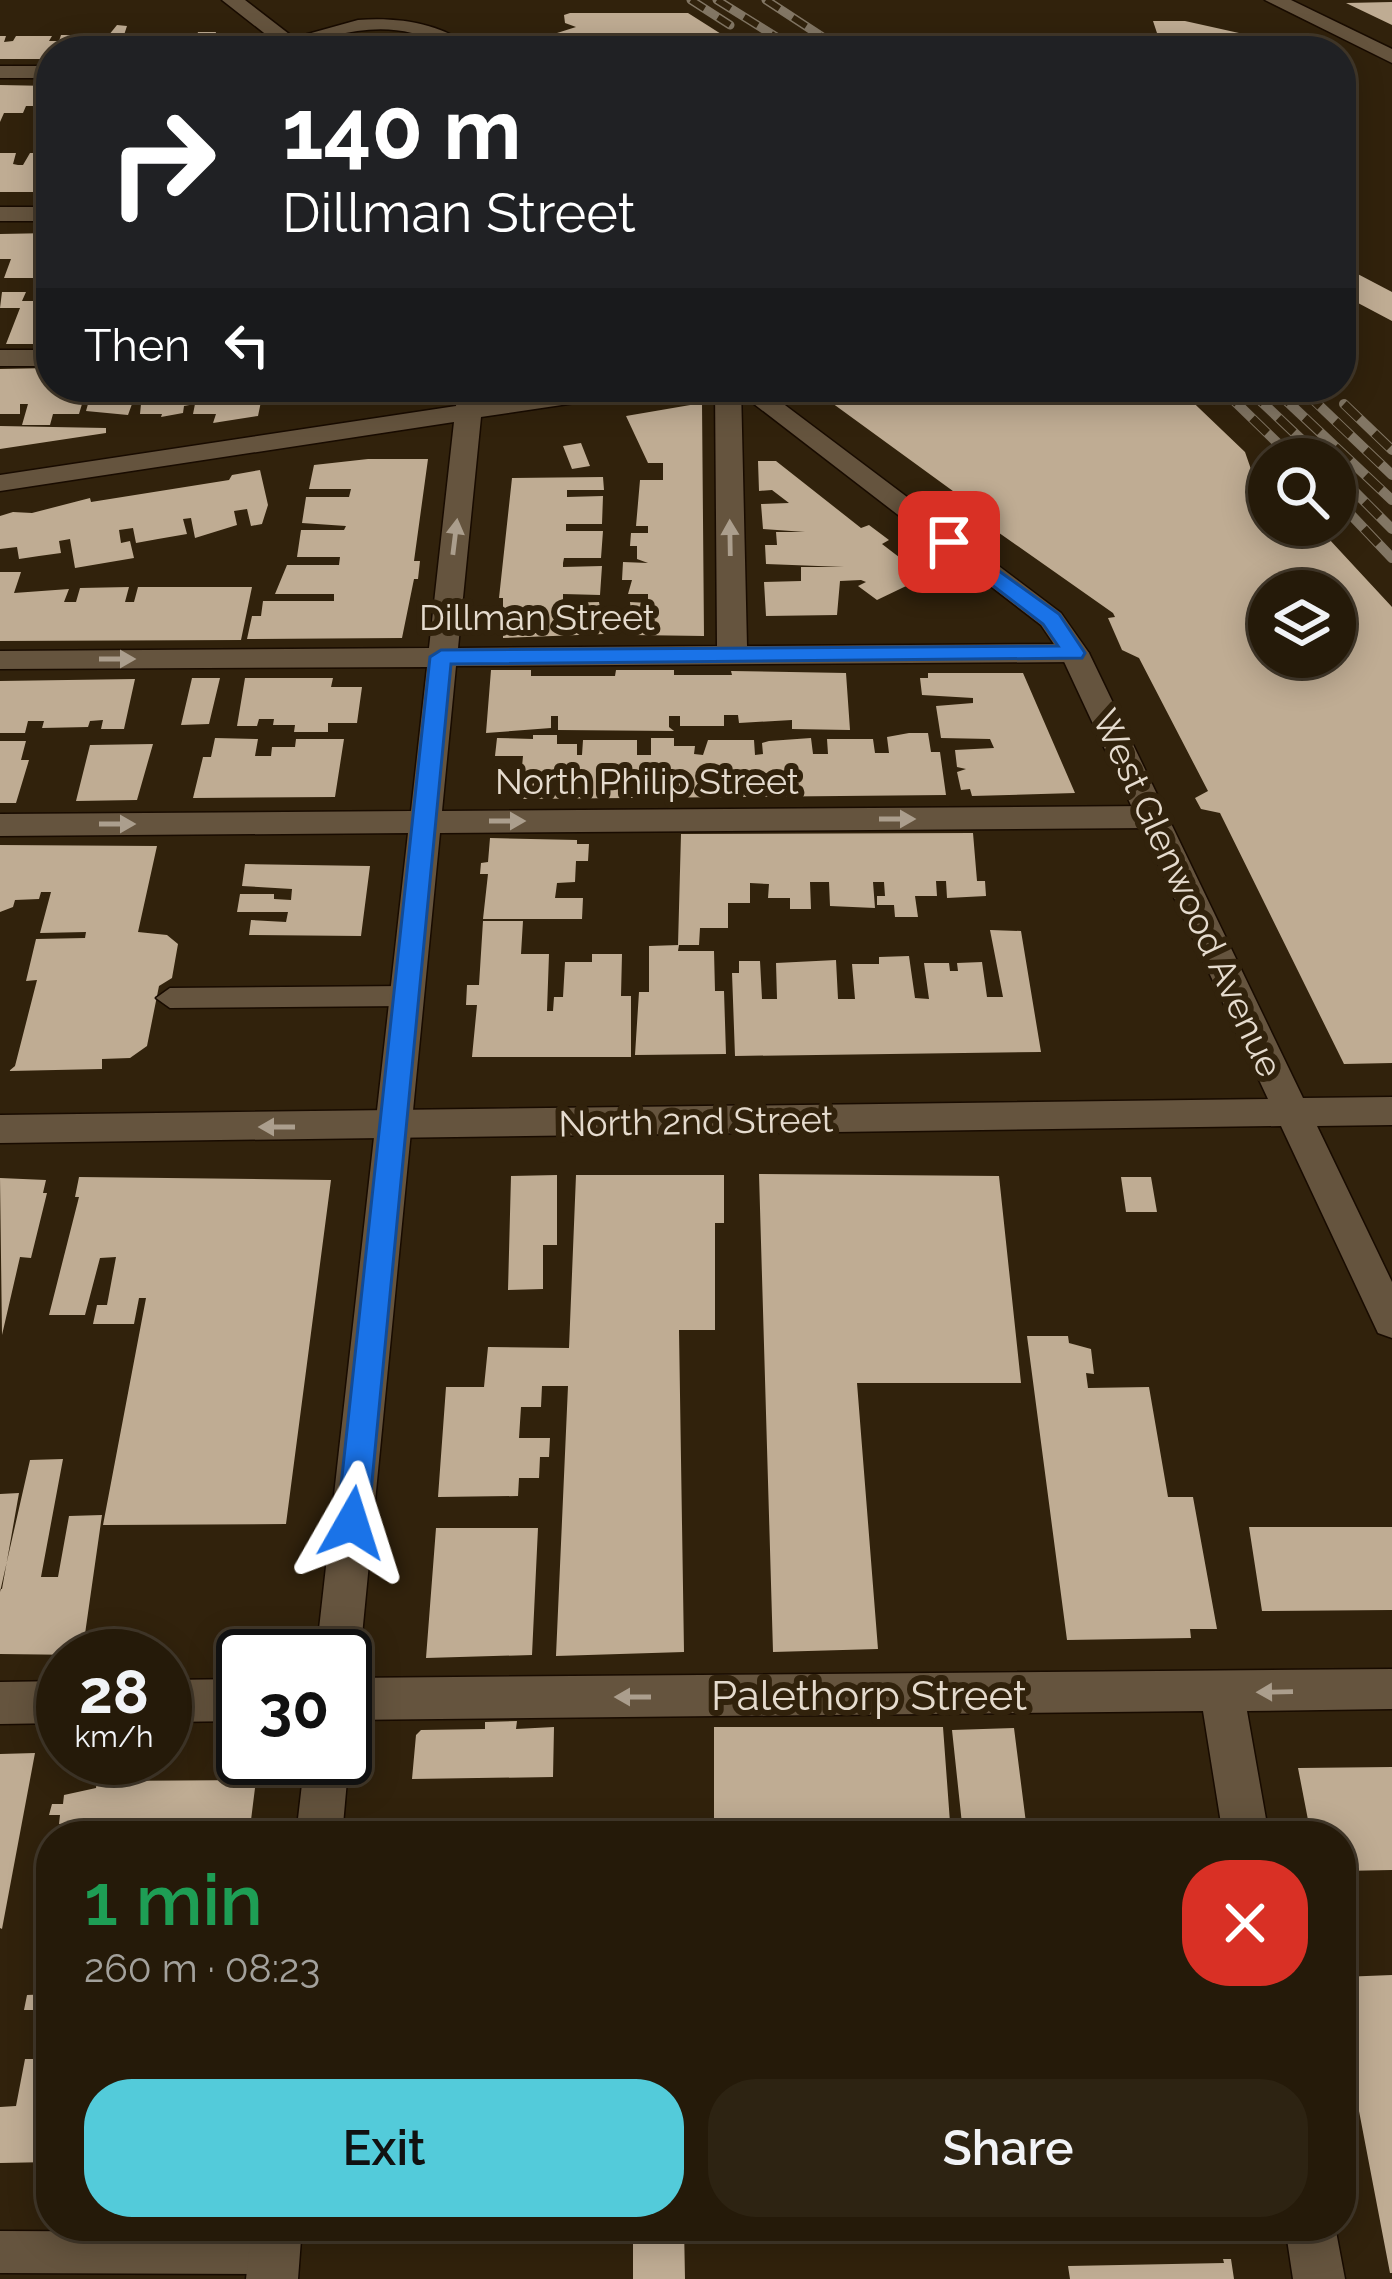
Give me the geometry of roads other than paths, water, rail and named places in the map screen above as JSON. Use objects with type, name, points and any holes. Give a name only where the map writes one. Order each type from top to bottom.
[{"type":"street","points":[[1285,5],[1349,36]]},
{"type":"street","points":[[240,6],[280,36]]},
{"type":"street","points":[[1356,40],[1392,57]]},
{"type":"street","points":[[0,72],[36,72]]},
{"type":"street","points":[[0,214],[36,214]]},
{"type":"street","points":[[0,358],[36,358]]},
{"type":"street","points":[[0,483],[448,402]]},
{"type":"street","points":[[341,1629],[470,402]]},
{"type":"street","points":[[728,402],[732,655]]},
{"type":"street","name":"West Glenwood Avenue","points":[[765,402],[1051,619],[1074,653],[1392,1322]]},
{"type":"street","name":"Dillman Street","points":[[0,660],[1074,653]]},
{"type":"street","name":"North Philip Street","points":[[0,824],[1150,817]]},
{"type":"street","name":"North 2nd Street","points":[[0,1129],[1392,1111]]},
{"type":"street","name":"Palethorp Street","points":[[372,1699],[1392,1689]]},
{"type":"street","points":[[1222,1693],[1243,1821]]},
{"type":"street","points":[[0,1703],[36,1702]]},
{"type":"street","points":[[321,1821],[325,1785]]},
{"type":"street","points":[[1313,2241],[1319,2279]]},
{"type":"lane","points":[[322,36],[347,27],[400,24],[443,36]]},
{"type":"lane","points":[[170,998],[407,996]]},
{"type":"lane","points":[[0,2252],[275,2253]]},
{"type":"railway","points":[[691,0],[730,25]]},
{"type":"railway","points":[[717,0],[775,36]]},
{"type":"railway","points":[[766,0],[821,36]]},
{"type":"railway","points":[[1235,402],[1272,438]]},
{"type":"railway","points":[[1262,402],[1300,438]]},
{"type":"railway","points":[[1288,402],[1392,500]]},
{"type":"railway","points":[[1315,402],[1392,475]]},
{"type":"railway","points":[[1344,404],[1392,450]]},
{"type":"railway","points":[[1356,493],[1392,529]]},
{"type":"railway","points":[[1356,520],[1392,558]]}]
